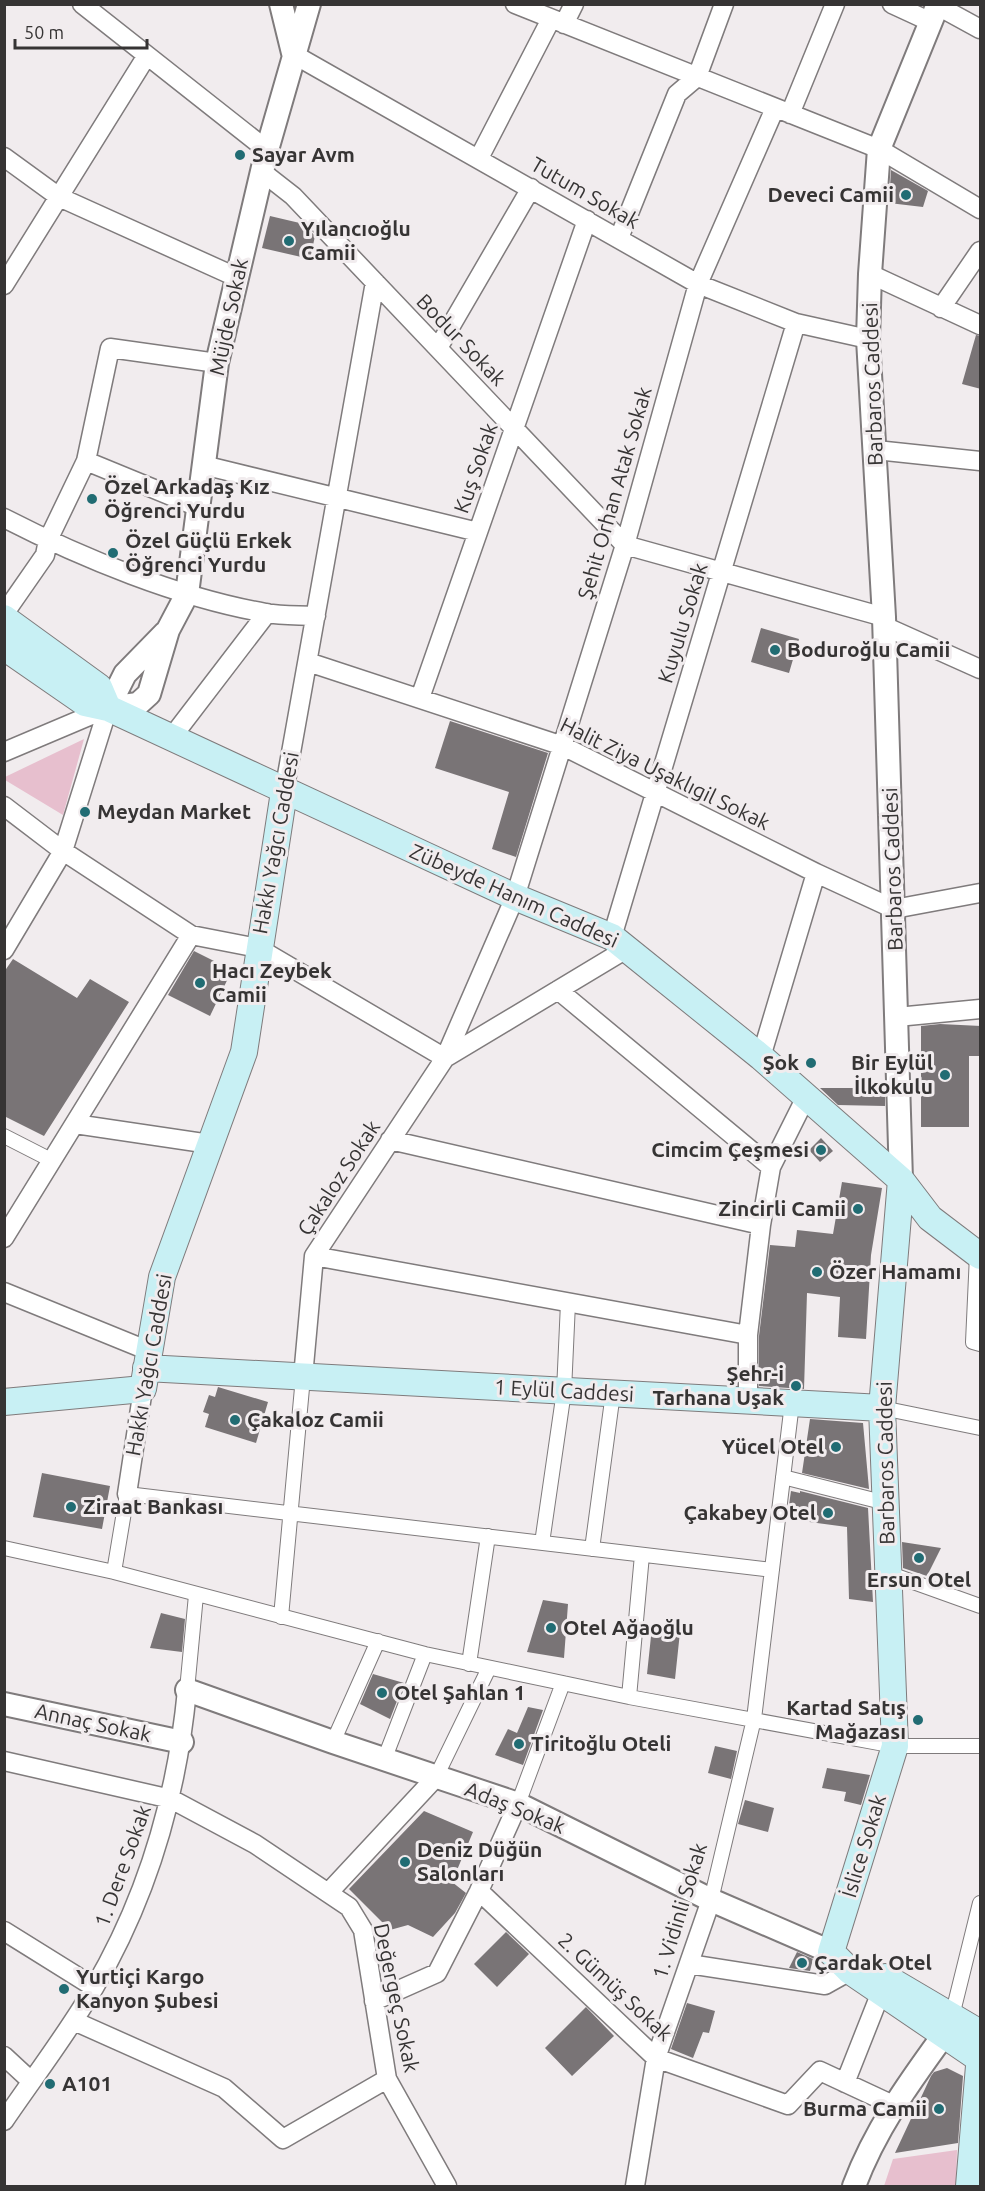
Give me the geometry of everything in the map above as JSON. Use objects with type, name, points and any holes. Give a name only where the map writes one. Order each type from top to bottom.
[{"type":"main road","points":[[4,616],[99,687],[108,708]]},
{"type":"main road","name":"Zübeyde Hanım Caddesi","points":[[4,647],[85,703],[108,708],[285,792],[515,897],[620,942],[761,1057],[901,1180],[930,1218],[979,1256]]},
{"type":"main road","name":"Hakkı Yağcı Caddesi","points":[[146,1370],[162,1277],[244,1052],[258,948],[285,792]]},
{"type":"main road","name":"Barbaros Caddesi","points":[[895,1746],[882,1407],[901,1180]]},
{"type":"main road","name":"1 Eylül Caddesi","points":[[4,1402],[146,1370],[882,1407]]},
{"type":"main road","name":"İslice Sokak","points":[[832,1949],[895,1746]]},
{"type":"main road","points":[[832,1949],[850,1971],[881,1992],[947,2026]]},
{"type":"main road","points":[[832,1949],[980,2048],[975,2160],[969,2187]]},
{"type":"street","name":"Bodur Sokak","points":[[82,4],[264,160],[293,196],[624,545]]},
{"type":"street","name":"Müjde Sokak","points":[[108,708],[125,674],[168,630],[187,594],[217,363],[264,160],[293,54],[281,4]]},
{"type":"street","points":[[293,54],[309,4]]},
{"type":"street","points":[[514,4],[879,149],[981,209]]},
{"type":"street","points":[[479,158],[558,22],[574,4]]},
{"type":"street","points":[[619,238],[677,94],[697,77],[724,4]]},
{"type":"street","name":"Şehit Orhan Atak Sokak","points":[[515,897],[624,545],[698,284],[835,4]]},
{"type":"street","points":[[892,4],[935,11],[981,29]]},
{"type":"street","name":"Barbaros Caddesi","points":[[901,1180],[884,621],[868,339],[879,149],[935,11]]},
{"type":"street","name":"Tutum Sokak","points":[[293,54],[698,284],[796,323],[868,339]]},
{"type":"street","points":[[4,285],[146,57]]},
{"type":"street","points":[[4,157],[59,197],[236,277]]},
{"type":"street","points":[[438,348],[531,188]]},
{"type":"street","name":"Kuş Sokak","points":[[420,698],[587,220]]},
{"type":"street","points":[[941,308],[981,251]]},
{"type":"street","points":[[870,274],[981,325]]},
{"type":"street","name":"Hakkı Yağcı Caddesi","points":[[285,792],[375,282]]},
{"type":"street","name":"Kuyulu Sokak","points":[[620,942],[655,793],[796,323]]},
{"type":"street","points":[[4,616],[45,555],[48,540],[86,461],[110,348],[217,363]]},
{"type":"street","points":[[876,450],[981,461]]},
{"type":"street","points":[[86,461],[198,507]]},
{"type":"street","points":[[203,465],[477,532]]},
{"type":"street","points":[[4,518],[48,540],[187,594],[267,613],[316,616]]},
{"type":"street","points":[[624,545],[884,621],[981,669]]},
{"type":"street","points":[[172,737],[267,613]]},
{"type":"street","name":"Halit Ziya Uşaklıgil Sokak","points":[[308,662],[563,746],[816,873],[894,909]]},
{"type":"street","points":[[4,752],[108,708]]},
{"type":"street","points":[[4,950],[63,851],[108,708]]},
{"type":"street","points":[[4,806],[63,851],[191,935],[258,948],[445,1058],[558,990],[620,942]]},
{"type":"street","points":[[761,1057],[816,873]]},
{"type":"street","points":[[894,909],[981,893]]},
{"type":"street","name":"Çakaloz Sokak","points":[[281,1617],[314,1256],[445,1058],[515,897]]},
{"type":"street","points":[[4,1238],[191,935]]},
{"type":"street","points":[[558,990],[771,1167]]},
{"type":"street","points":[[897,1017],[981,1009]]},
{"type":"street","points":[[748,1400],[748,1335],[761,1225],[771,1167],[806,1097]]},
{"type":"street","points":[[75,1124],[210,1144]]},
{"type":"street","points":[[4,1136],[51,1160]]},
{"type":"street","points":[[390,1140],[761,1225]]},
{"type":"street","points":[[314,1256],[748,1335]]},
{"type":"street","points":[[979,1256],[973,1342],[981,1344]]},
{"type":"street","points":[[4,1292],[146,1370]]},
{"type":"street","points":[[542,1543],[564,1390],[568,1303]]},
{"type":"street","name":"Hakkı Yağcı Caddesi","points":[[114,1572],[146,1370]]},
{"type":"street","points":[[592,1549],[613,1393]]},
{"type":"street","name":"1. Vidinli Sokak","points":[[635,2187],[656,2058],[711,1900],[754,1719],[792,1403]]},
{"type":"street","name":"1 Eylül Caddesi","points":[[882,1407],[981,1428]]},
{"type":"street","points":[[783,1477],[886,1503]]},
{"type":"street","points":[[127,1494],[772,1570]]},
{"type":"street","points":[[470,1664],[488,1536]]},
{"type":"street","points":[[4,1548],[114,1572],[425,1654],[629,1697],[895,1746],[981,1746]]},
{"type":"street","points":[[629,1697],[642,1555]]},
{"type":"street","points":[[888,1573],[981,1606]]},
{"type":"street","name":"1. Dere Sokak","points":[[4,2121],[74,2021],[94,1988],[140,1896],[171,1799],[182,1742],[196,1595]]},
{"type":"street","points":[[333,1742],[378,1641]]},
{"type":"street","points":[[384,1760],[425,1654]]},
{"type":"street","points":[[329,1892],[436,1777],[489,1668]]},
{"type":"street","points":[[374,2001],[437,1973],[479,1891],[518,1804],[563,1683]]},
{"type":"street","name":"Adaş Sokak","points":[[188,1690],[384,1760],[518,1804],[711,1900],[832,1949]]},
{"type":"street","name":"Annaç Sokak","points":[[4,1704],[182,1742]]},
{"type":"street","name":"Değergeç Sokak","points":[[4,1761],[171,1799],[255,1844],[349,1907],[363,1930],[387,2079],[447,2187]]},
{"type":"street","name":"2. Gümüş Sokak","points":[[479,1891],[656,2058],[788,2105],[820,2072],[893,2105]]},
{"type":"street","points":[[854,2187],[868,2150],[893,2105],[947,2026],[981,1902]]},
{"type":"street","points":[[4,1931],[94,1988]]},
{"type":"street","points":[[688,1964],[825,1985],[850,1971]]},
{"type":"street","points":[[845,2083],[881,1992]]},
{"type":"street","points":[[74,2021],[224,2088],[283,2139],[387,2079]]},
{"type":"street","points":[[4,2056],[31,2081]]},
{"type":"shaded area","points":[[84,739],[63,815],[5,780],[5,777]]},
{"type":"shaded area","points":[[957,2150],[956,2186],[884,2186],[893,2159]]},
{"type":"building","name":"Deveci Camii","points":[[891,170],[928,191],[923,207],[889,203]]},
{"type":"building","name":"Yılancıoğlu Camii","points":[[270,216],[304,224],[315,236],[310,259],[262,248]]},
{"type":"building","points":[[976,335],[981,336],[981,389],[962,384]]},
{"type":"building","name":"Boduroğlu Camii","points":[[761,628],[799,639],[789,673],[751,662]]},
{"type":"building","points":[[450,721],[548,753],[516,857],[492,849],[509,792],[435,768]]},
{"type":"building","name":"Hacı Zeybek Camii","points":[[194,951],[232,970],[210,1016],[168,995]]},
{"type":"building","points":[[13,959],[77,998],[90,979],[129,1002],[44,1136],[4,1116],[4,972]]},
{"type":"building","name":"Bir Eylül İlkokulu","points":[[940,1024],[981,1026],[981,1056],[969,1056],[969,1127],[921,1127],[921,1026]]},
{"type":"building","points":[[820,1088],[885,1088],[885,1106],[838,1105]]},
{"type":"building","name":"Cimcim Çeşmesi","points":[[821,1138],[833,1151],[820,1162],[809,1150]]},
{"type":"building","points":[[842,1182],[882,1188],[871,1255],[866,1339],[838,1337],[840,1297],[807,1293],[804,1389],[759,1386],[759,1336],[770,1245],[795,1247],[797,1230],[833,1234]]},
{"type":"building","name":"Çakaloz Camii","points":[[218,1387],[268,1402],[256,1443],[205,1427],[209,1414],[203,1412],[209,1395],[215,1397]]},
{"type":"building","name":"Yücel Otel","points":[[810,1419],[863,1423],[869,1489],[802,1473]]},
{"type":"building","name":"Ziraat Bankası","points":[[42,1473],[110,1486],[102,1529],[33,1517]]},
{"type":"building","points":[[791,1491],[800,1493],[800,1491],[868,1508],[873,1602],[849,1599],[847,1527],[787,1519]]},
{"type":"building","name":"Ersun Otel","points":[[902,1542],[941,1548],[927,1576],[903,1568]]},
{"type":"building","name":"Otel Ağaoğlu","points":[[543,1600],[568,1604],[564,1658],[527,1652]]},
{"type":"building","points":[[161,1613],[185,1619],[182,1652],[150,1648]]},
{"type":"building","points":[[652,1627],[680,1632],[675,1679],[647,1674]]},
{"type":"building","name":"Otel Şahlan 1","points":[[373,1674],[404,1683],[390,1719],[360,1704]]},
{"type":"building","name":"Tiritoğlu Oteli","points":[[528,1707],[543,1710],[523,1765],[495,1755],[508,1729],[517,1733]]},
{"type":"building","points":[[715,1746],[737,1751],[731,1779],[708,1773]]},
{"type":"building","points":[[827,1768],[870,1775],[861,1805],[844,1801],[846,1792],[822,1788]]},
{"type":"building","points":[[745,1800],[774,1808],[768,1832],[738,1824]]},
{"type":"building","name":"Deniz Düğün Salonları","points":[[424,1811],[473,1832],[452,1882],[466,1893],[455,1913],[433,1937],[408,1925],[390,1930],[349,1889]]},
{"type":"building","points":[[506,1932],[529,1954],[497,1987],[474,1964]]},
{"type":"building","name":"Çardak Otel","points":[[797,1952],[813,1959],[810,1971],[789,1968]]},
{"type":"building","points":[[687,2003],[715,2011],[709,2033],[703,2032],[693,2058],[671,2049]]},
{"type":"building","points":[[586,2007],[614,2036],[572,2076],[545,2048]]},
{"type":"building","name":"Burma Camii","points":[[947,2068],[963,2076],[958,2143],[895,2153],[931,2076],[934,2072]]},
{"type":"place","name":"Sayar Avm","points":[[240,155]]},
{"type":"place","name":"Deveci Camii","points":[[906,195]]},
{"type":"place","name":"Yılancıoğlu Camii","points":[[289,241]]},
{"type":"place","name":"Özel Arkadaş Kız Öğrenci Yurdu","points":[[92,499]]},
{"type":"place","name":"Özel Güçlü Erkek Öğrenci Yurdu","points":[[113,553]]},
{"type":"place","name":"Boduroğlu Camii","points":[[775,650]]},
{"type":"place","name":"Meydan Market","points":[[85,812]]},
{"type":"place","name":"Hacı Zeybek Camii","points":[[200,983]]},
{"type":"place","name":"Şok","points":[[811,1063]]},
{"type":"place","name":"Bir Eylül İlkokulu","points":[[945,1075]]},
{"type":"place","name":"Cimcim Çeşmesi","points":[[821,1150]]},
{"type":"place","name":"Zincirli Camii","points":[[858,1209]]},
{"type":"place","name":"Özer Hamamı","points":[[817,1272]]},
{"type":"place","name":"Şehr-i Tarhana Uşak","points":[[796,1386]]},
{"type":"place","name":"Çakaloz Camii","points":[[235,1420]]},
{"type":"place","name":"Yücel Otel","points":[[836,1447]]},
{"type":"place","name":"Ziraat Bankası","points":[[71,1507]]},
{"type":"place","name":"Çakabey Otel","points":[[828,1513]]},
{"type":"place","name":"Ersun Otel","points":[[919,1558]]},
{"type":"place","name":"Otel Ağaoğlu","points":[[551,1628]]},
{"type":"place","name":"Otel Şahlan 1","points":[[382,1693]]},
{"type":"place","name":"Kartad Satış Mağazası","points":[[918,1720]]},
{"type":"place","name":"Tiritoğlu Oteli","points":[[519,1744]]},
{"type":"place","name":"Deniz Düğün Salonları","points":[[405,1862]]},
{"type":"place","name":"Çardak Otel","points":[[802,1963]]},
{"type":"place","name":"Yurtiçi Kargo Kanyon Şubesi","points":[[64,1989]]},
{"type":"place","name":"A101","points":[[50,2084]]},
{"type":"place","name":"Burma Camii","points":[[939,2109]]}]
